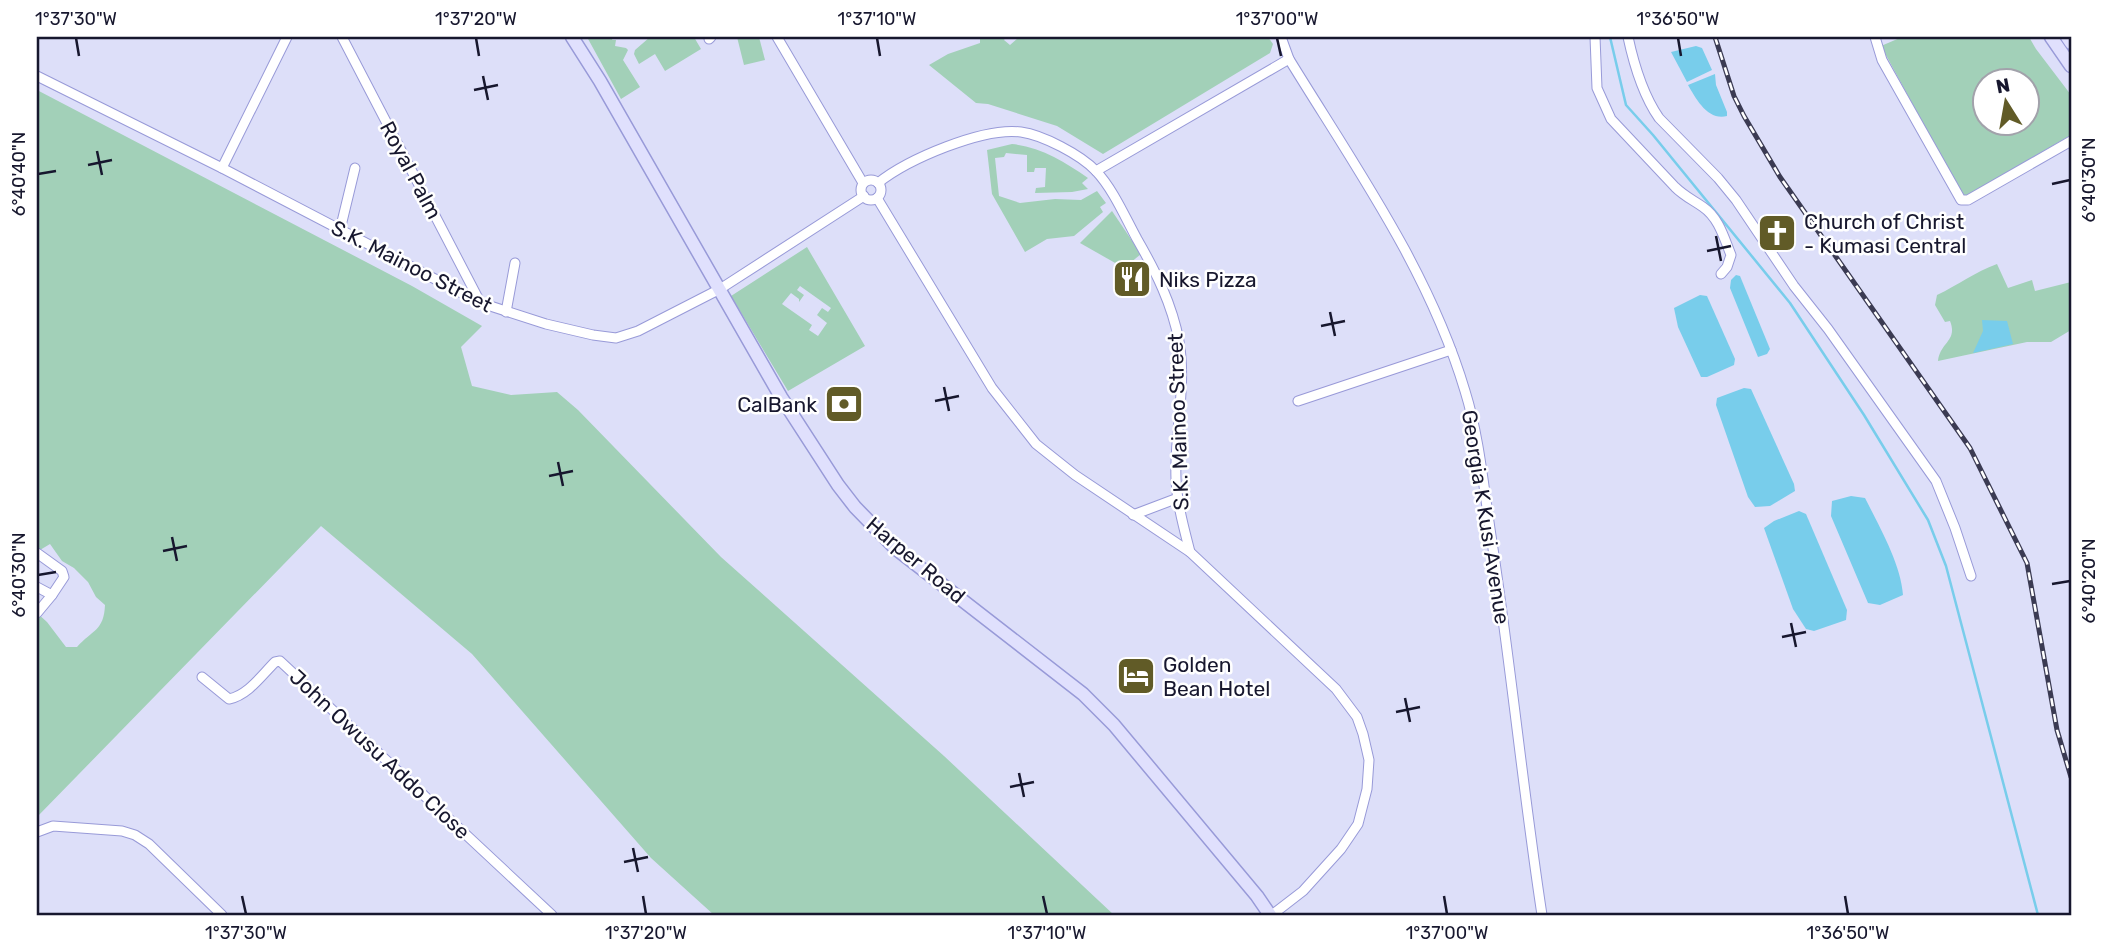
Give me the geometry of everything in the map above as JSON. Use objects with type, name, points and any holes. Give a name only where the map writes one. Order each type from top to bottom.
[{"type":"main road","name":"Harper Road","points":[[572,37],[600,81],[780,397],[855,507],[895,548],[1083,694],[1138,755],[1271,915]]},
{"type":"main road","points":[[2051,37],[2071,66]]},
{"type":"main road","points":[[2067,37],[2071,43]]},
{"type":"street","points":[[222,168],[287,37]]},
{"type":"street","name":"Royal Palm","points":[[342,37],[481,303]]},
{"type":"street","points":[[777,37],[863,183],[861,190],[864,196],[872,200],[877,198],[881,192],[878,183],[870,180],[863,183]]},
{"type":"street","name":"Georgia K Kusi Avenue","points":[[1281,37],[1289,59],[1409,258],[1451,350],[1465,391],[1476,433],[1496,567],[1531,852],[1542,915]]},
{"type":"street","points":[[1595,37],[1597,88],[1611,119],[1685,198],[1702,206],[1718,223],[1731,255],[1721,274]]},
{"type":"street","points":[[1628,37],[1642,86],[1659,118],[1736,200],[1794,286],[1828,329],[1936,481],[1971,576]]},
{"type":"street","points":[[1875,37],[1882,60],[1961,200],[1968,200],[2071,141]]},
{"type":"street","points":[[1096,171],[1289,59]]},
{"type":"street","name":"S.K. Mainoo Street","points":[[37,76],[222,168],[481,303],[546,324],[616,338],[638,331],[720,289],[864,196]]},
{"type":"street","name":"S.K. Mainoo Street","points":[[878,183],[920,157],[999,132],[1022,132],[1040,138],[1076,155],[1096,171],[1120,207],[1156,272],[1169,302],[1177,333],[1180,401],[1176,468],[1178,498],[1190,552]]},
{"type":"street","points":[[340,230],[355,168]]},
{"type":"street","points":[[877,198],[992,388],[1035,444],[1075,475],[1190,552],[1348,703],[1363,734],[1369,760],[1367,789],[1358,824],[1341,849],[1303,891],[1271,915]]},
{"type":"street","points":[[506,312],[515,263]]},
{"type":"street","points":[[1298,401],[1451,350]]},
{"type":"street","points":[[1133,514],[1178,498]]},
{"type":"street","points":[[37,553],[62,570],[62,582],[37,613]]},
{"type":"street","points":[[37,587],[52,596]]},
{"type":"street","name":"John Owusu Addo Close","points":[[202,677],[229,699],[234,698],[242,695],[275,662],[280,661],[552,915]]},
{"type":"street","points":[[37,832],[53,826],[122,831],[135,835],[149,844],[222,915]]},
{"type":"green space","points":[[587,37],[613,37],[612,40],[616,40],[615,46],[626,48],[628,50],[623,60],[640,87],[621,99]]},
{"type":"green space","points":[[650,37],[694,37],[701,49],[665,71],[655,54],[639,64],[634,54]]},
{"type":"green space","points":[[737,37],[759,37],[765,60],[744,65]]},
{"type":"green space","points":[[980,37],[1006,37],[1004,40],[1010,45],[1019,37],[1268,37],[1273,44],[1270,53],[1103,154],[1057,126],[988,104],[976,103],[929,65],[948,54],[980,43]]},
{"type":"green space","points":[[1902,37],[2029,37],[2071,95],[2071,135],[1966,196],[1962,195],[1881,46]]},
{"type":"green space","points":[[37,90],[412,286],[482,326],[461,347],[472,386],[511,395],[557,392],[578,410],[721,557],[944,756],[1114,915],[714,915],[651,858],[472,654],[321,526],[37,817],[37,613],[66,647],[77,647],[100,625],[105,605],[96,597],[88,582],[62,561],[50,544],[37,549]]},
{"type":"green space","points":[[1012,144],[1033,148],[1061,161],[1088,178],[1082,183],[1088,189],[1035,193],[1036,188],[1045,187],[1046,168],[1035,168],[1034,172],[1027,172],[1027,155],[1006,153],[1004,157],[995,158],[999,196],[1020,203],[1055,199],[1081,200],[1097,191],[1106,203],[1100,207],[1103,212],[1074,236],[1047,239],[1025,252],[992,194],[987,150]]},
{"type":"green space","points":[[1112,211],[1141,254],[1124,268],[1080,243]]},
{"type":"green space","points":[[807,247],[865,346],[788,391],[731,296]],"holes":[[[800,286],[831,308],[828,312],[822,308],[817,315],[827,323],[818,336],[809,330],[812,325],[782,304],[791,293],[799,302],[804,295],[797,290]]]},
{"type":"green space","points":[[1997,264],[2008,288],[2032,280],[2035,291],[2071,282],[2071,330],[2051,342],[2027,342],[1938,361],[1952,328],[1950,321],[1945,322],[1935,305],[1937,295]]},
{"type":"water","points":[[1696,46],[1702,48],[1712,70],[1687,82],[1671,52]]},
{"type":"water","points":[[1715,74],[1727,116],[1720,117],[1708,112],[1688,85]]},
{"type":"water","points":[[1736,275],[1740,276],[1770,349],[1767,354],[1758,357],[1730,288],[1731,280]]},
{"type":"water","points":[[1700,295],[1707,296],[1735,359],[1734,365],[1707,377],[1701,377],[1678,327],[1674,308]]},
{"type":"water","points":[[1982,320],[2007,321],[2013,344],[1973,353],[1983,331]]},
{"type":"water","points":[[1744,388],[1751,389],[1794,484],[1795,491],[1770,506],[1755,507],[1748,497],[1716,405],[1717,398]]},
{"type":"water","points":[[1851,496],[1865,498],[1898,571],[1903,595],[1880,605],[1868,603],[1831,516],[1832,501]]},
{"type":"water","points":[[1799,511],[1806,514],[1847,610],[1846,620],[1814,631],[1806,629],[1793,609],[1764,528]]},
{"type":"waterway","points":[[1610,37],[1626,105],[1790,303],[1864,415],[1928,520],[1946,566],[2038,915]]},
{"type":"railway","points":[[1715,37],[1734,96],[1780,177],[1970,448],[2027,563],[2057,730],[2071,777]]},
{"type":"place","name":"Church of Christ - Kumasi Central","points":[[1777,233]]},
{"type":"place","name":"Niks Pizza","points":[[1132,279]]},
{"type":"place","name":"CalBank","points":[[844,404]]},
{"type":"place","name":"Golden Bean Hotel","points":[[1136,676]]}]
